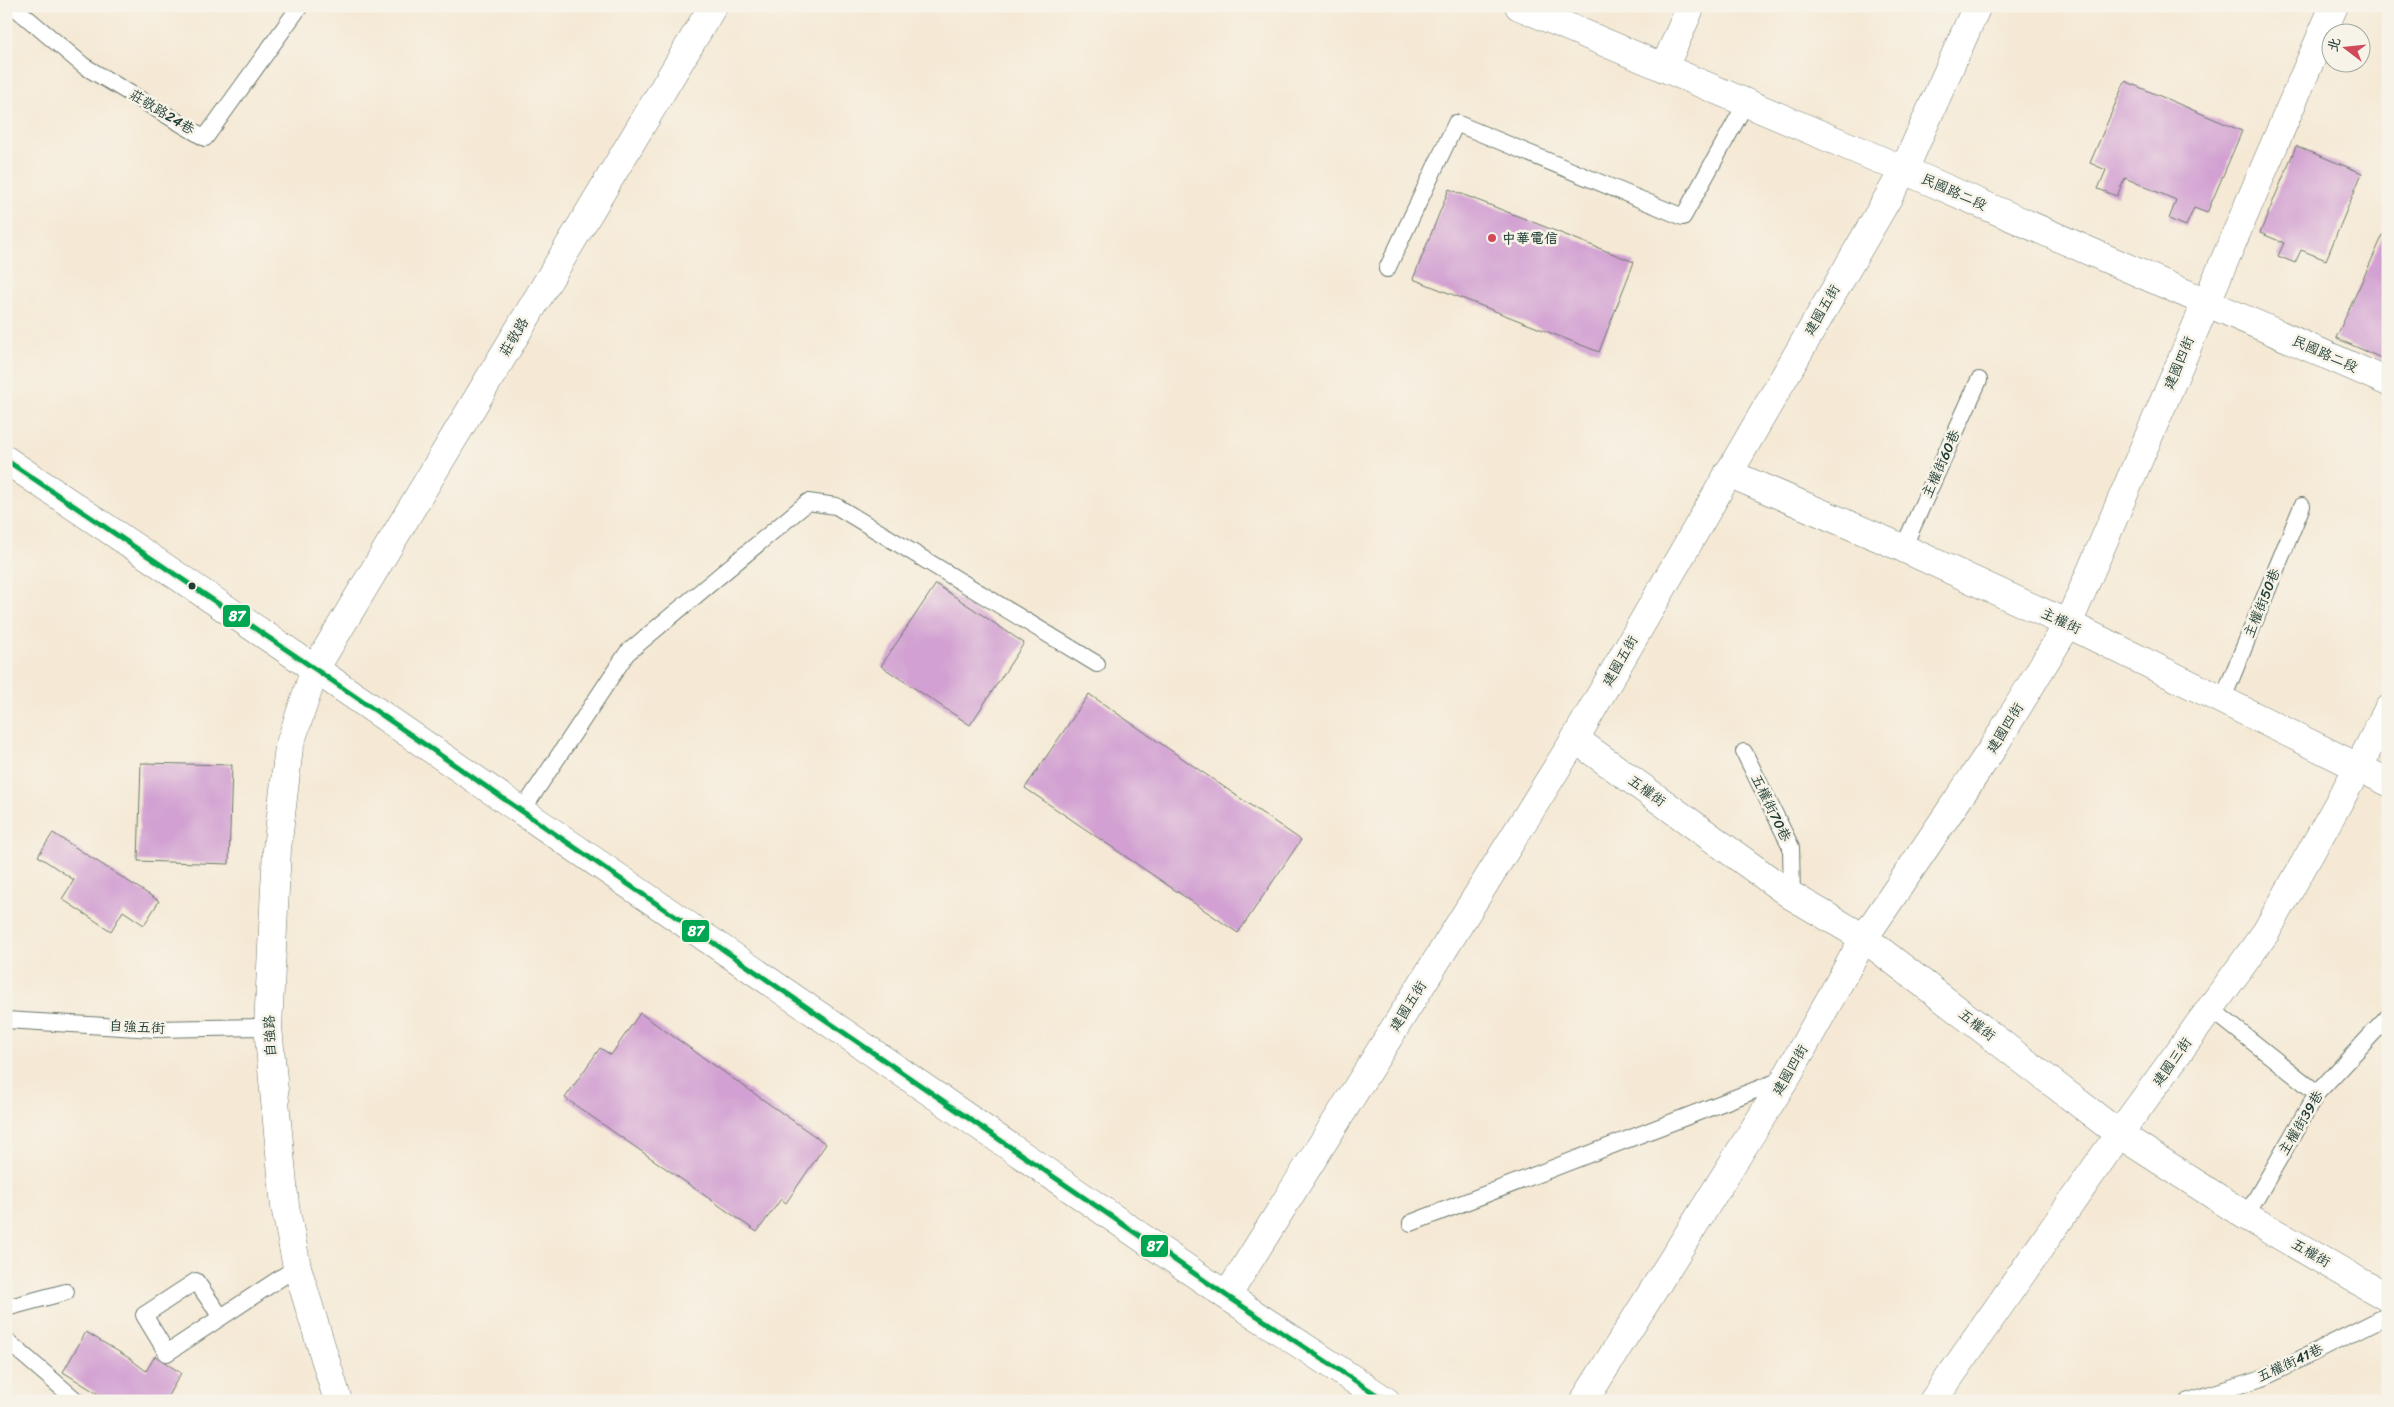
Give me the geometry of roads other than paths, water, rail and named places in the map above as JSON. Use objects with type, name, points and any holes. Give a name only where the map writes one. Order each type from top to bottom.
[{"type":"street","name":"莊敬路","points":[[315,668],[713,6]]},
{"type":"street","name":"民國路二段","points":[[1519,6],[1904,170],[2388,382]]},
{"type":"street","points":[[1664,68],[1691,6]]},
{"type":"street","name":"建國五街","points":[[1227,1296],[1575,739],[1904,170],[1977,6]]},
{"type":"street","name":"建國四街","points":[[1584,1401],[1786,1078],[1864,938],[1992,749],[2068,624],[2334,6]]},
{"type":"street","points":[[6,460],[315,668],[1227,1296],[1386,1401]]},
{"type":"street","name":"主權街","points":[[1728,473],[1903,548],[2068,624],[2388,782]]},
{"type":"street","name":"自強路","points":[[315,668],[289,747],[277,849],[268,1027],[285,1206],[297,1267],[338,1401]]},
{"type":"street","name":"建國三街","points":[[1933,1401],[2119,1134],[2266,932],[2358,768],[2388,709]]},
{"type":"street","name":"五權街","points":[[1575,739],[1792,896],[1864,938],[2119,1134],[2246,1216],[2388,1298]]},
{"type":"lane","name":"莊敬路24巷","points":[[13,6],[84,66],[205,138],[300,6]]},
{"type":"lane","points":[[1387,269],[1456,123],[1683,217],[1746,103]]},
{"type":"lane","name":"主權街60巷","points":[[1903,548],[1980,380]]},
{"type":"lane","points":[[522,811],[626,653],[808,502],[836,506],[1098,664]]},
{"type":"lane","name":"主權街50巷","points":[[2222,700],[2302,506]]},
{"type":"lane","name":"五權街70巷","points":[[1744,752],[1791,847],[1792,896]]},
{"type":"lane","points":[[2210,1008],[2317,1093]]},
{"type":"lane","name":"主權街39巷","points":[[2246,1216],[2317,1093],[2388,1017]]},
{"type":"lane","name":"自強五街","points":[[6,1020],[154,1029],[268,1027]]},
{"type":"lane","points":[[1411,1223],[1786,1078]]},
{"type":"lane","points":[[221,1318],[196,1281],[144,1315],[167,1353],[221,1318],[297,1267]]},
{"type":"lane","points":[[6,1308],[66,1292]]},
{"type":"lane","name":"五權街41巷","points":[[2189,1401],[2266,1377],[2388,1315]]},
{"type":"lane","points":[[6,1340],[76,1401]]},
{"type":"place","name":"中華電信","points":[[1492,238]]}]
